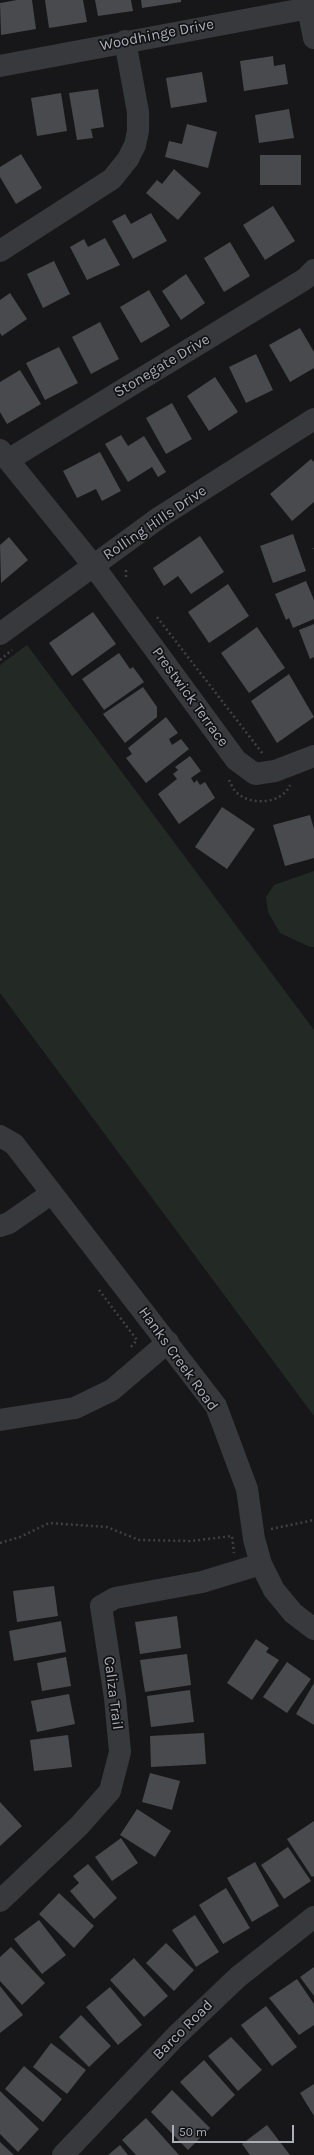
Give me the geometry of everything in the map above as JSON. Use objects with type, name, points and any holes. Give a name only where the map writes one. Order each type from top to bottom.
[{"type":"street","points":[[311,7],[314,38]]},
{"type":"street","name":"Woodhinge Drive","points":[[0,66],[125,41],[311,7]]},
{"type":"street","points":[[0,251],[112,179],[128,159],[135,145],[138,131],[138,112],[125,41]]},
{"type":"street","name":"Stonegate Drive","points":[[4,455],[305,279],[314,270]]},
{"type":"street","name":"Rolling Hills Drive","points":[[0,634],[160,517],[314,418]]},
{"type":"street","points":[[4,455],[93,565]]},
{"type":"street","name":"Prestwick Terrace","points":[[93,565],[236,760],[255,774],[275,771],[314,756]]},
{"type":"street","name":"Hanks Creek Road","points":[[0,1136],[14,1144],[216,1406],[247,1489],[254,1539],[261,1564],[274,1590],[292,1613],[314,1629]]},
{"type":"street","points":[[0,1226],[9,1223],[52,1193]]},
{"type":"street","points":[[0,1420],[75,1408],[112,1390],[168,1342]]},
{"type":"street","name":"Caliza Trail","points":[[0,1900],[79,1826],[110,1791],[120,1752],[115,1698],[101,1606],[115,1598],[202,1582],[261,1564]]},
{"type":"street","name":"Barco Road","points":[[63,2155],[176,2036],[238,1976],[314,1917]]},
{"type":"path","points":[[126,570],[126,577],[130,583]]},
{"type":"path","points":[[154,614],[263,754],[271,752]]},
{"type":"path","points":[[99,1290],[137,1340],[126,1351]]},
{"type":"path","points":[[265,1530],[314,1520]]},
{"type":"path","points":[[0,1543],[20,1537],[50,1523],[107,1527],[139,1540],[192,1541],[232,1536],[234,1553]]},
{"type":"shaded area","points":[[27,645],[314,1030],[314,1416],[0,993],[0,665]]},
{"type":"shaded area","points":[[314,871],[314,947],[310,947],[280,933],[268,912],[266,897],[274,885]]},
{"type":"building","points":[[17,0],[32,0],[36,29],[1,35],[0,3]]},
{"type":"building","points":[[45,0],[83,0],[87,22],[49,28]]},
{"type":"building","points":[[95,0],[131,0],[133,11],[98,16]]},
{"type":"building","points":[[141,0],[181,0],[181,2],[142,8]]},
{"type":"building","points":[[273,56],[274,66],[285,64],[288,84],[244,91],[240,61]]},
{"type":"building","points":[[202,72],[207,102],[171,108],[166,78]]},
{"type":"building","points":[[98,89],[104,127],[91,129],[93,138],[77,140],[69,93]]},
{"type":"building","points":[[61,93],[67,131],[37,136],[31,98]]},
{"type":"building","points":[[289,109],[294,138],[259,143],[255,115]]},
{"type":"building","points":[[187,124],[217,132],[208,168],[165,157],[169,141],[182,144]]},
{"type":"building","points":[[21,154],[42,188],[16,204],[0,177],[0,167]]},
{"type":"building","points":[[260,155],[301,155],[301,185],[260,185]]},
{"type":"building","points":[[174,169],[201,193],[178,220],[146,193],[157,180],[162,184]]},
{"type":"building","points":[[273,206],[295,241],[265,260],[243,225]]},
{"type":"building","points":[[151,213],[167,241],[133,259],[112,221],[125,214],[131,224]]},
{"type":"building","points":[[105,238],[120,265],[87,280],[70,247],[84,239],[88,247]]},
{"type":"building","points":[[230,242],[250,276],[224,292],[204,258]]},
{"type":"building","points":[[54,261],[70,294],[43,308],[27,274]]},
{"type":"building","points":[[186,274],[205,303],[181,320],[162,291]]},
{"type":"building","points":[[149,290],[170,326],[141,343],[120,307]]},
{"type":"building","points":[[10,293],[27,319],[2,336],[0,333],[0,300]]},
{"type":"building","points":[[100,322],[119,359],[91,374],[72,337]]},
{"type":"building","points":[[300,328],[314,352],[314,368],[290,382],[269,345]]},
{"type":"building","points":[[59,347],[78,383],[45,400],[26,363]]},
{"type":"building","points":[[256,354],[273,390],[246,403],[229,367]]},
{"type":"building","points":[[20,370],[41,404],[7,424],[0,412],[0,382]]},
{"type":"building","points":[[215,377],[238,412],[209,431],[187,396]]},
{"type":"building","points":[[172,403],[192,439],[166,454],[146,418]]},
{"type":"building","points":[[121,435],[128,446],[144,436],[166,472],[158,477],[152,467],[128,482],[105,444]]},
{"type":"building","points":[[100,452],[121,491],[102,501],[96,489],[77,498],[63,471]]},
{"type":"building","points":[[311,459],[314,462],[314,502],[292,521],[270,494]]},
{"type":"building","points":[[293,534],[306,571],[273,583],[260,546]]},
{"type":"building","points":[[200,536],[224,572],[191,594],[178,576],[164,586],[153,568]]},
{"type":"building","points":[[9,537],[28,560],[1,583],[0,545]]},
{"type":"building","points":[[306,581],[314,600],[314,619],[293,628],[289,618],[286,620],[275,594]]},
{"type":"building","points":[[228,584],[249,616],[209,643],[188,612]]},
{"type":"building","points":[[93,612],[116,644],[72,676],[49,643]]},
{"type":"building","points":[[314,624],[314,657],[310,659],[299,630]]},
{"type":"building","points":[[257,627],[285,668],[249,693],[221,653]]},
{"type":"building","points":[[119,653],[130,669],[133,667],[144,682],[104,710],[82,679]]},
{"type":"building","points":[[289,674],[314,717],[277,743],[251,701]]},
{"type":"building","points":[[143,687],[157,707],[157,717],[125,743],[103,714]]},
{"type":"building","points":[[166,717],[178,733],[169,739],[172,745],[181,739],[189,749],[146,783],[126,758],[132,754],[128,748]]},
{"type":"building","points":[[190,756],[201,771],[191,778],[194,783],[197,780],[200,785],[205,782],[215,798],[179,824],[158,794],[177,779],[173,774],[178,770],[175,767]]},
{"type":"building","points":[[222,807],[255,829],[227,869],[195,847]]},
{"type":"building","points":[[310,815],[314,829],[314,858],[285,866],[273,825]]},
{"type":"building","points":[[54,1586],[58,1616],[17,1622],[13,1591]]},
{"type":"building","points":[[177,1616],[181,1648],[140,1654],[135,1622]]},
{"type":"building","points":[[61,1621],[66,1652],[14,1661],[9,1631]]},
{"type":"building","points":[[256,1639],[269,1648],[266,1652],[279,1660],[252,1700],[227,1683]]},
{"type":"building","points":[[187,1654],[191,1685],[145,1692],[140,1660]]},
{"type":"building","points":[[66,1657],[71,1686],[42,1691],[37,1663]]},
{"type":"building","points":[[287,1662],[311,1679],[287,1713],[263,1697]]},
{"type":"building","points":[[314,1683],[314,1725],[296,1714]]},
{"type":"building","points":[[190,1690],[194,1722],[151,1727],[147,1696]]},
{"type":"building","points":[[69,1694],[75,1724],[37,1732],[31,1701]]},
{"type":"building","points":[[204,1733],[206,1764],[151,1767],[150,1736]]},
{"type":"building","points":[[68,1735],[72,1767],[34,1771],[30,1740]]},
{"type":"building","points":[[150,1773],[180,1781],[172,1810],[142,1802]]},
{"type":"building","points":[[0,1802],[22,1826],[0,1846]]},
{"type":"building","points":[[137,1809],[171,1831],[155,1857],[120,1835]]},
{"type":"building","points":[[314,1821],[314,1876],[312,1877],[287,1839]]},
{"type":"building","points":[[121,1838],[138,1863],[112,1881],[95,1857]]},
{"type":"building","points":[[288,1847],[311,1881],[284,1899],[261,1865]]},
{"type":"building","points":[[255,1862],[279,1906],[252,1922],[227,1878]]},
{"type":"building","points":[[88,1864],[117,1898],[94,1919],[70,1891],[79,1883],[73,1876]]},
{"type":"building","points":[[226,1888],[250,1928],[223,1944],[199,1905]]},
{"type":"building","points":[[59,1893],[94,1926],[74,1948],[39,1914]]},
{"type":"building","points":[[195,1915],[219,1952],[196,1967],[172,1930]]},
{"type":"building","points":[[39,1920],[66,1955],[42,1974],[14,1939]]},
{"type":"building","points":[[166,1943],[194,1970],[174,1991],[146,1963]]},
{"type":"building","points":[[11,1947],[45,1983],[22,2005],[0,1981],[0,1957]]},
{"type":"building","points":[[134,1958],[168,1996],[144,2017],[110,1980]]},
{"type":"building","points":[[314,1967],[314,1996],[300,1977]]},
{"type":"building","points":[[297,1979],[314,2004],[314,2025],[299,2035],[269,1998]]},
{"type":"building","points":[[0,1986],[23,2015],[0,2033]]},
{"type":"building","points":[[110,1987],[142,2025],[118,2045],[86,2007]]},
{"type":"building","points":[[266,2006],[297,2047],[272,2066],[241,2025]]},
{"type":"building","points":[[81,2015],[111,2046],[89,2067],[59,2037]]},
{"type":"building","points":[[231,2037],[262,2070],[238,2091],[208,2056]]},
{"type":"building","points":[[51,2043],[86,2070],[67,2094],[33,2067]]},
{"type":"building","points":[[204,2060],[235,2095],[212,2117],[180,2082]]},
{"type":"building","points":[[24,2066],[62,2099],[43,2122],[5,2089]]},
{"type":"building","points":[[314,2084],[314,2116],[300,2093]]},
{"type":"building","points":[[172,2090],[210,2128],[188,2150],[151,2112]]},
{"type":"building","points":[[0,2091],[39,2129],[18,2152],[0,2134]]},
{"type":"building","points":[[146,2118],[179,2155],[136,2155],[122,2140]]},
{"type":"building","points":[[267,2125],[290,2155],[250,2155],[242,2144]]},
{"type":"building","points":[[0,2142],[14,2155],[0,2155]]},
{"type":"building","points":[[120,2145],[128,2155],[108,2155]]}]
